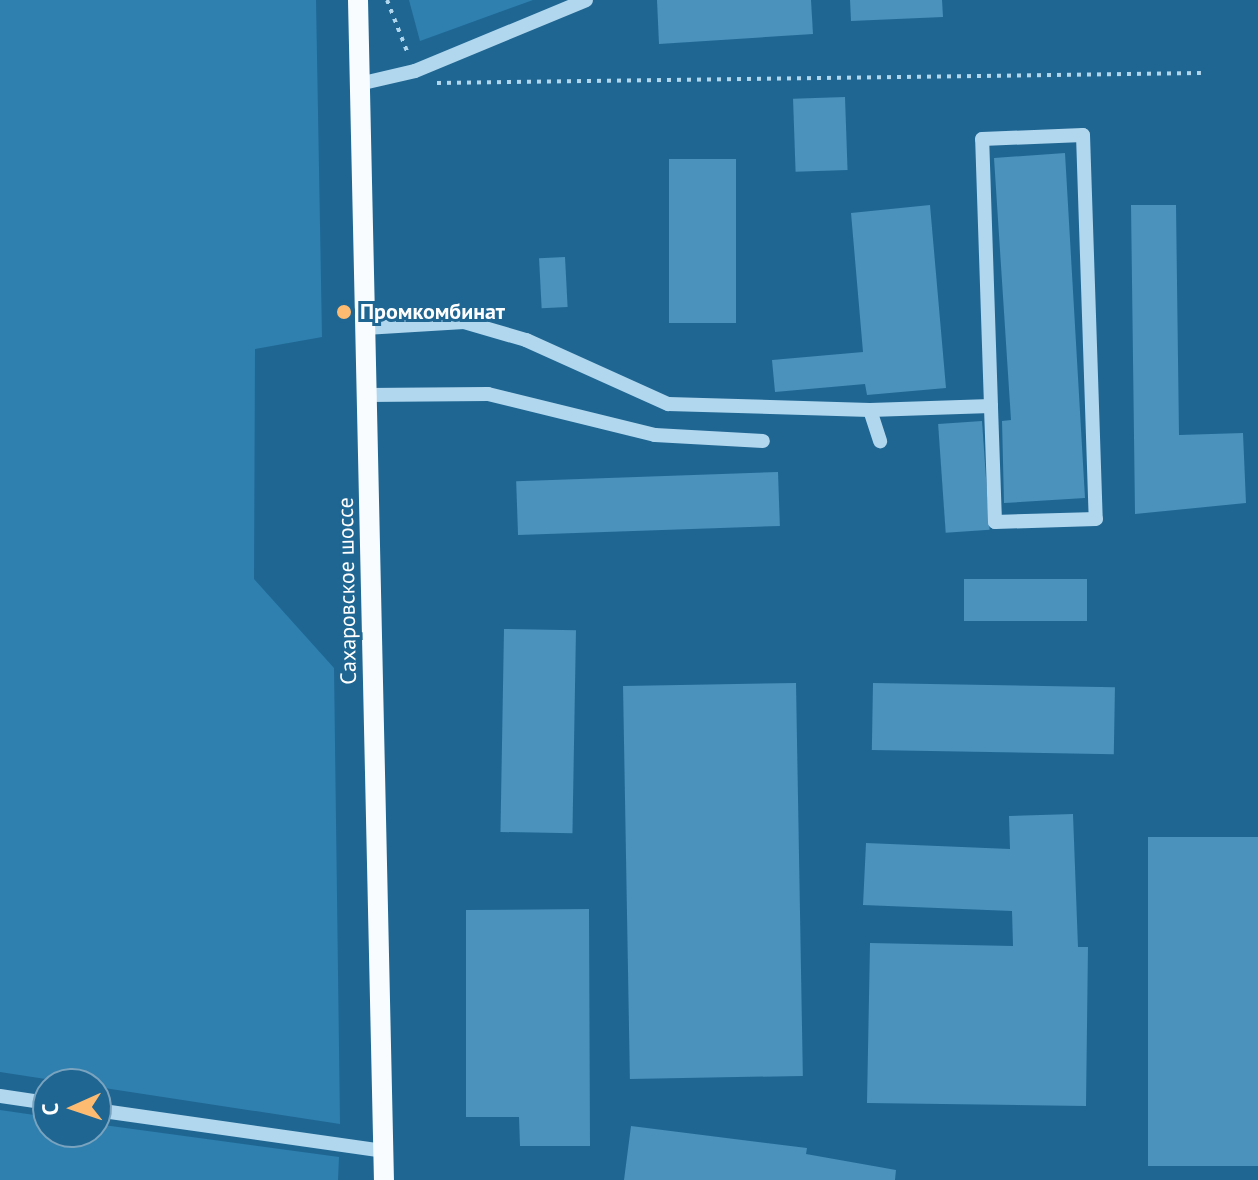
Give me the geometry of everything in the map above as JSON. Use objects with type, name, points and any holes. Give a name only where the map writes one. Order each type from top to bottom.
[{"type":"main road","name":"Сахаровское шоссе","points":[[358,0],[384,1180]]},
{"type":"street","points":[[359,84],[419,77],[586,0]]},
{"type":"street","points":[[1083,135],[1096,519],[995,522],[991,406],[982,139],[1083,135]]},
{"type":"street","points":[[365,328],[464,322],[526,340],[668,404],[870,410],[991,406]]},
{"type":"street","points":[[366,395],[488,394],[655,435],[763,441]]},
{"type":"street","points":[[870,410],[880,441]]},
{"type":"street","points":[[0,1096],[32,1101]]},
{"type":"street","points":[[112,1112],[383,1151]]},
{"type":"path","points":[[387,0],[419,77],[1201,73]]},
{"type":"shaded area","points":[[0,0],[316,0],[322,337],[255,349],[254,579],[334,668],[340,1124],[112,1089],[112,1068],[32,1068],[32,1077],[0,1072]]},
{"type":"shaded area","points":[[409,0],[533,0],[420,41]]},
{"type":"shaded area","points":[[0,1110],[32,1115],[32,1148],[112,1148],[112,1126],[339,1157],[338,1180],[0,1180]]},
{"type":"building","points":[[657,0],[811,0],[813,34],[659,44]]},
{"type":"building","points":[[850,0],[942,0],[943,17],[851,21]]},
{"type":"building","points":[[845,97],[848,170],[796,172],[793,99]]},
{"type":"building","points":[[1065,153],[1085,498],[1004,503],[1002,421],[1011,420],[994,158]]},
{"type":"building","points":[[669,159],[736,159],[736,323],[669,323]]},
{"type":"building","points":[[930,205],[946,388],[867,395],[865,384],[775,392],[772,360],[863,352],[851,213]]},
{"type":"building","points":[[1131,205],[1176,205],[1179,435],[1243,433],[1246,503],[1135,514]]},
{"type":"building","points":[[565,257],[568,307],[542,308],[539,258]]},
{"type":"building","points":[[982,421],[990,530],[946,533],[938,424]]},
{"type":"building","points":[[778,472],[780,526],[518,535],[516,481]]},
{"type":"building","points":[[964,579],[1087,579],[1087,621],[964,621]]},
{"type":"building","points":[[504,629],[576,630],[572,833],[500,832]]},
{"type":"building","points":[[796,683],[803,1076],[630,1079],[623,686]]},
{"type":"building","points":[[873,683],[1115,687],[1114,754],[872,750]]},
{"type":"building","points":[[1073,814],[1078,947],[1088,947],[1086,1106],[867,1103],[870,943],[1013,946],[1012,911],[863,905],[866,843],[1010,849],[1009,816]]},
{"type":"building","points":[[1148,837],[1258,837],[1258,1166],[1148,1166]]},
{"type":"building","points":[[589,909],[590,1146],[520,1146],[519,1117],[466,1117],[466,910]]},
{"type":"building","points":[[631,1126],[807,1148],[806,1154],[896,1170],[895,1180],[624,1180]]},
{"type":"place","name":"Промкомбинат","points":[[344,312]]}]
